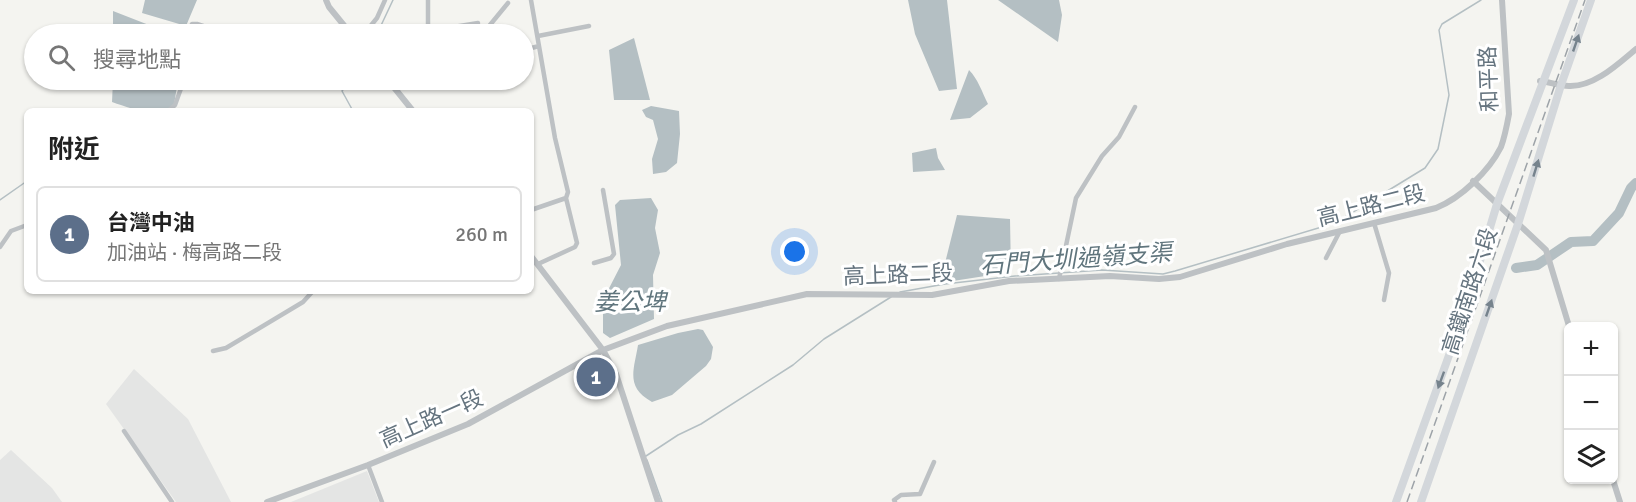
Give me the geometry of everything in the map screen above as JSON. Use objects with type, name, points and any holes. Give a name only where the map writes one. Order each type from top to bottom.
[{"type":"main road","name":"高鐵南路六段","points":[[1396,502],[1462,320],[1497,204],[1574,0]]},
{"type":"main road","name":"高鐵南路六段","points":[[1421,502],[1518,224],[1561,85],[1591,0]]},
{"type":"street","points":[[326,0],[343,24]]},
{"type":"street","points":[[372,24],[385,0]]},
{"type":"street","points":[[428,0],[429,24]]},
{"type":"street","points":[[531,0],[555,138],[568,192],[566,198],[578,243],[575,247],[538,264]]},
{"type":"street","name":"和平路","points":[[1473,181],[1489,165],[1501,146],[1509,114],[1502,0]]},
{"type":"street","points":[[491,24],[508,3]]},
{"type":"street","points":[[469,24],[478,22]]},
{"type":"street","points":[[538,36],[589,26]]},
{"type":"street","points":[[534,47],[539,46]]},
{"type":"street","points":[[1542,81],[1570,87],[1587,83],[1636,49]]},
{"type":"street","points":[[172,108],[175,105],[180,90]]},
{"type":"street","points":[[398,90],[411,108]]},
{"type":"street","points":[[1059,278],[1076,198],[1102,156],[1119,137],[1135,107]]},
{"type":"street","points":[[1473,181],[1536,238],[1546,250],[1568,322]]},
{"type":"street","name":"高上路二段","points":[[603,350],[667,326],[807,294],[932,295],[1009,281],[1110,276],[1159,279],[1180,277],[1287,244],[1436,208],[1451,202],[1473,181]]},
{"type":"street","points":[[594,263],[611,258],[614,254],[603,190]]},
{"type":"street","points":[[534,209],[566,198]]},
{"type":"street","points":[[1374,224],[1389,273],[1384,300]]},
{"type":"street","points":[[0,247],[11,231],[24,226]]},
{"type":"street","points":[[1326,258],[1340,231]]},
{"type":"street","points":[[534,259],[603,350],[616,374],[658,502]]},
{"type":"street","points":[[213,351],[226,348],[303,302],[310,294]]},
{"type":"street","name":"高上路一段","points":[[267,502],[368,465],[468,424],[603,350]]},
{"type":"street","points":[[124,431],[172,502]]},
{"type":"street","points":[[895,502],[894,500],[901,495],[920,494],[934,462]]},
{"type":"street","points":[[368,465],[382,502]]},
{"type":"street","points":[[1614,484],[1620,502]]},
{"type":"shaded area","points":[[134,369],[188,419],[231,502],[176,502],[106,404]]},
{"type":"shaded area","points":[[11,450],[52,488],[62,502],[0,502],[0,460]]},
{"type":"shaded area","points":[[367,471],[379,502],[291,502]]},
{"type":"water","points":[[145,0],[197,0],[187,24],[179,24],[142,13]]},
{"type":"water","points":[[908,0],[947,0],[957,89],[939,91],[915,34]]},
{"type":"water","points":[[998,0],[1059,0],[1062,15],[1058,42]]},
{"type":"water","points":[[113,11],[146,24],[113,24]]},
{"type":"water","points":[[634,38],[650,100],[614,100],[609,50]]},
{"type":"water","points":[[969,70],[988,104],[970,118],[950,120]]},
{"type":"water","points":[[113,90],[176,90],[174,105],[169,108],[133,108],[112,102]]},
{"type":"water","points":[[651,106],[679,111],[680,134],[677,163],[666,172],[653,174],[652,159],[658,139],[653,120],[646,117],[642,110]]},
{"type":"water","points":[[936,148],[938,158],[945,170],[913,172],[912,153]]},
{"type":"water","name":"姜公埤","points":[[651,198],[658,210],[655,228],[660,253],[653,275],[654,319],[610,338],[603,333],[603,300],[621,265],[615,205],[620,200]]},
{"type":"water","points":[[957,215],[1010,219],[1011,272],[940,283]]},
{"type":"water","name":"姜公埤","points":[[698,329],[703,330],[713,347],[711,359],[706,366],[672,395],[652,402],[643,396],[633,377],[638,345]]},
{"type":"waterway","points":[[382,24],[393,0]]},
{"type":"waterway","name":"石門大圳過嶺支渠","points":[[900,292],[1015,276],[1102,270],[1163,274],[1335,223],[1425,168],[1438,149],[1449,95],[1439,30],[1442,24],[1481,0]]},
{"type":"waterway","points":[[343,90],[351,108]]},
{"type":"waterway","points":[[0,200],[24,183]]},
{"type":"waterway","points":[[1516,268],[1537,265],[1571,242],[1593,241],[1619,213],[1631,188],[1636,183]]},
{"type":"waterway","name":"石門大圳過嶺支渠","points":[[646,456],[793,365],[824,339],[891,297]]},
{"type":"waterway","name":"石門大圳過嶺支渠","points":[[647,460],[662,502]]},
{"type":"railway","points":[[1407,502],[1585,0]]},
{"type":"place","name":"台灣中油","points":[[596,377]]}]
